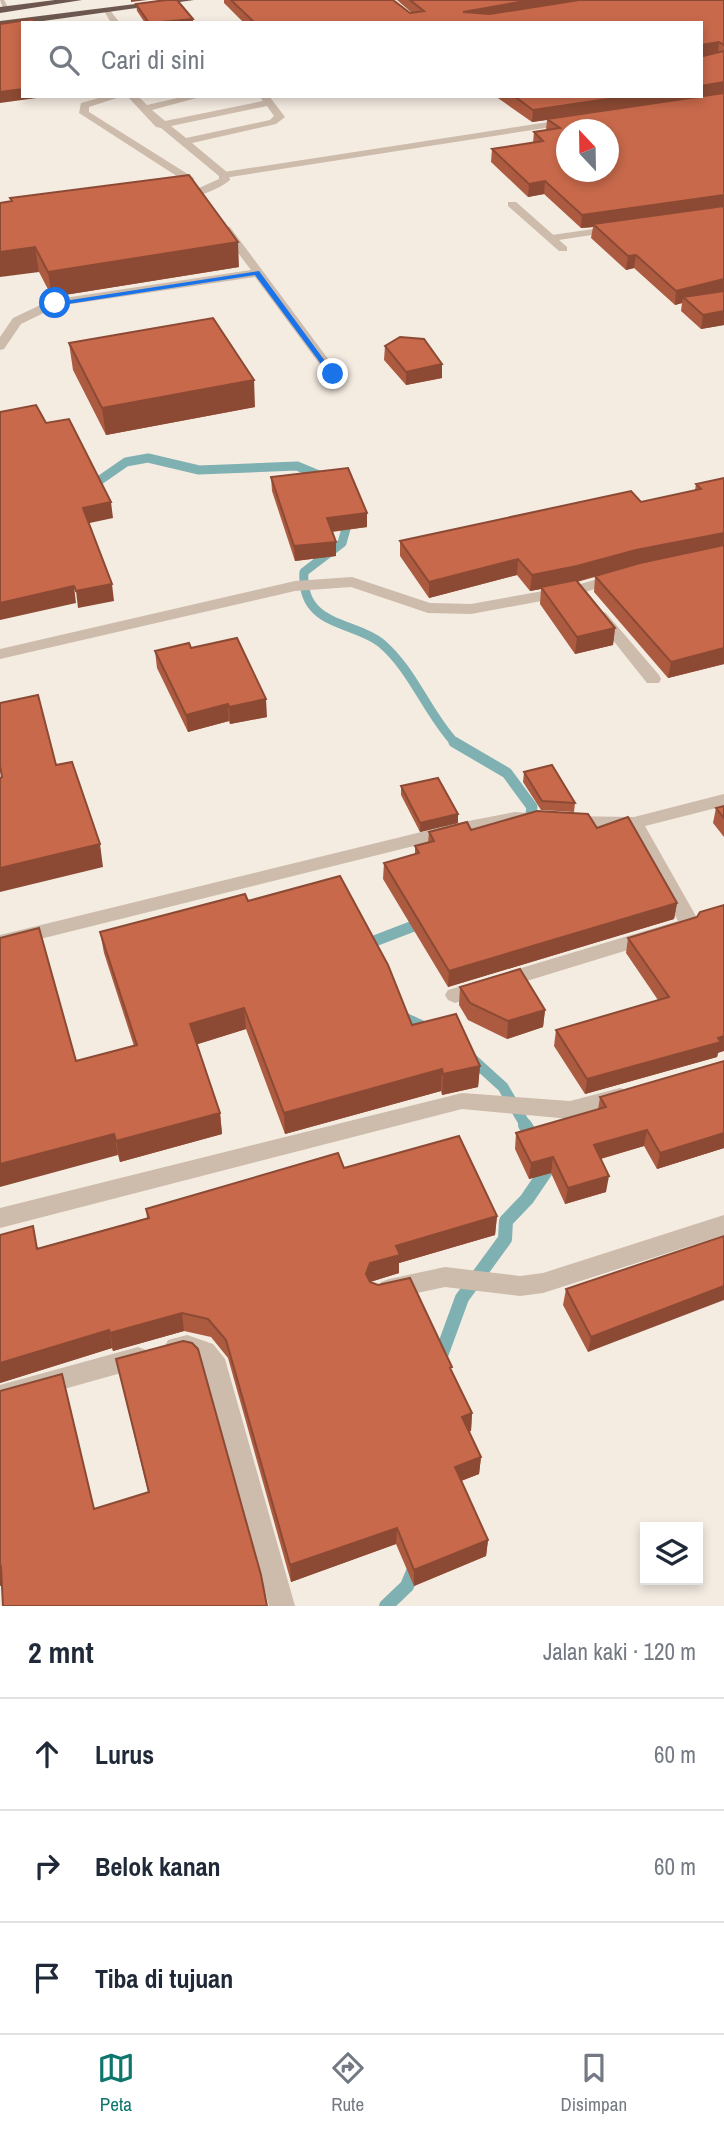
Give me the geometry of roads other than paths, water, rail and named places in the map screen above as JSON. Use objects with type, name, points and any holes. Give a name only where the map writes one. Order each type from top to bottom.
[{"type":"highway","points":[[4,10],[77,0]]},
{"type":"highway","points":[[56,20],[106,10],[189,0]]},
{"type":"highway","points":[[0,24],[21,22]]},
{"type":"street","points":[[0,0],[4,10]]},
{"type":"street","points":[[106,10],[114,21]]},
{"type":"street","points":[[110,98],[84,105],[84,113],[190,180]]},
{"type":"street","points":[[134,98],[160,125],[186,141],[224,175],[225,180],[204,196],[160,196]]},
{"type":"street","points":[[144,109],[191,98]]},
{"type":"street","points":[[160,125],[267,99],[280,117],[273,122],[186,141]]},
{"type":"street","points":[[176,182],[556,124]]},
{"type":"street","points":[[512,204],[563,249]]},
{"type":"street","points":[[222,222],[333,374]]},
{"type":"street","points":[[552,238],[631,226]]},
{"type":"street","points":[[0,346],[17,321],[55,303],[257,273]]},
{"type":"street","points":[[0,654],[296,586],[352,582],[428,608],[471,609],[579,589],[634,572]]},
{"type":"street","points":[[579,589],[653,679]]},
{"type":"street","points":[[0,942],[515,818],[635,823],[724,800]]},
{"type":"street","points":[[455,995],[686,925],[688,918],[635,823]]},
{"type":"street","points":[[0,1218],[462,1101],[570,1110],[634,1092]]},
{"type":"street","points":[[379,1291],[422,1279],[445,1277],[520,1286],[543,1283],[724,1225]]},
{"type":"street","points":[[0,1396],[185,1345],[202,1348],[213,1359],[282,1606]]},
{"type":"waterway","points":[[90,487],[126,462],[148,458],[199,470],[297,466],[326,478]]},
{"type":"waterway","points":[[349,518],[342,543],[304,572],[305,590],[311,603],[319,613],[331,620],[381,643],[402,666],[454,742]]},
{"type":"waterway","points":[[454,742],[507,773],[532,807],[529,826]]},
{"type":"waterway","points":[[364,945],[424,922]]},
{"type":"waterway","points":[[398,1015],[431,1030]]},
{"type":"waterway","points":[[470,1057],[503,1087],[526,1126]]},
{"type":"waterway","points":[[525,1125],[534,1140]]},
{"type":"waterway","points":[[439,1361],[462,1298],[505,1239],[506,1221],[527,1199],[550,1165]]},
{"type":"waterway","points":[[386,1606],[407,1586],[415,1567]]}]
